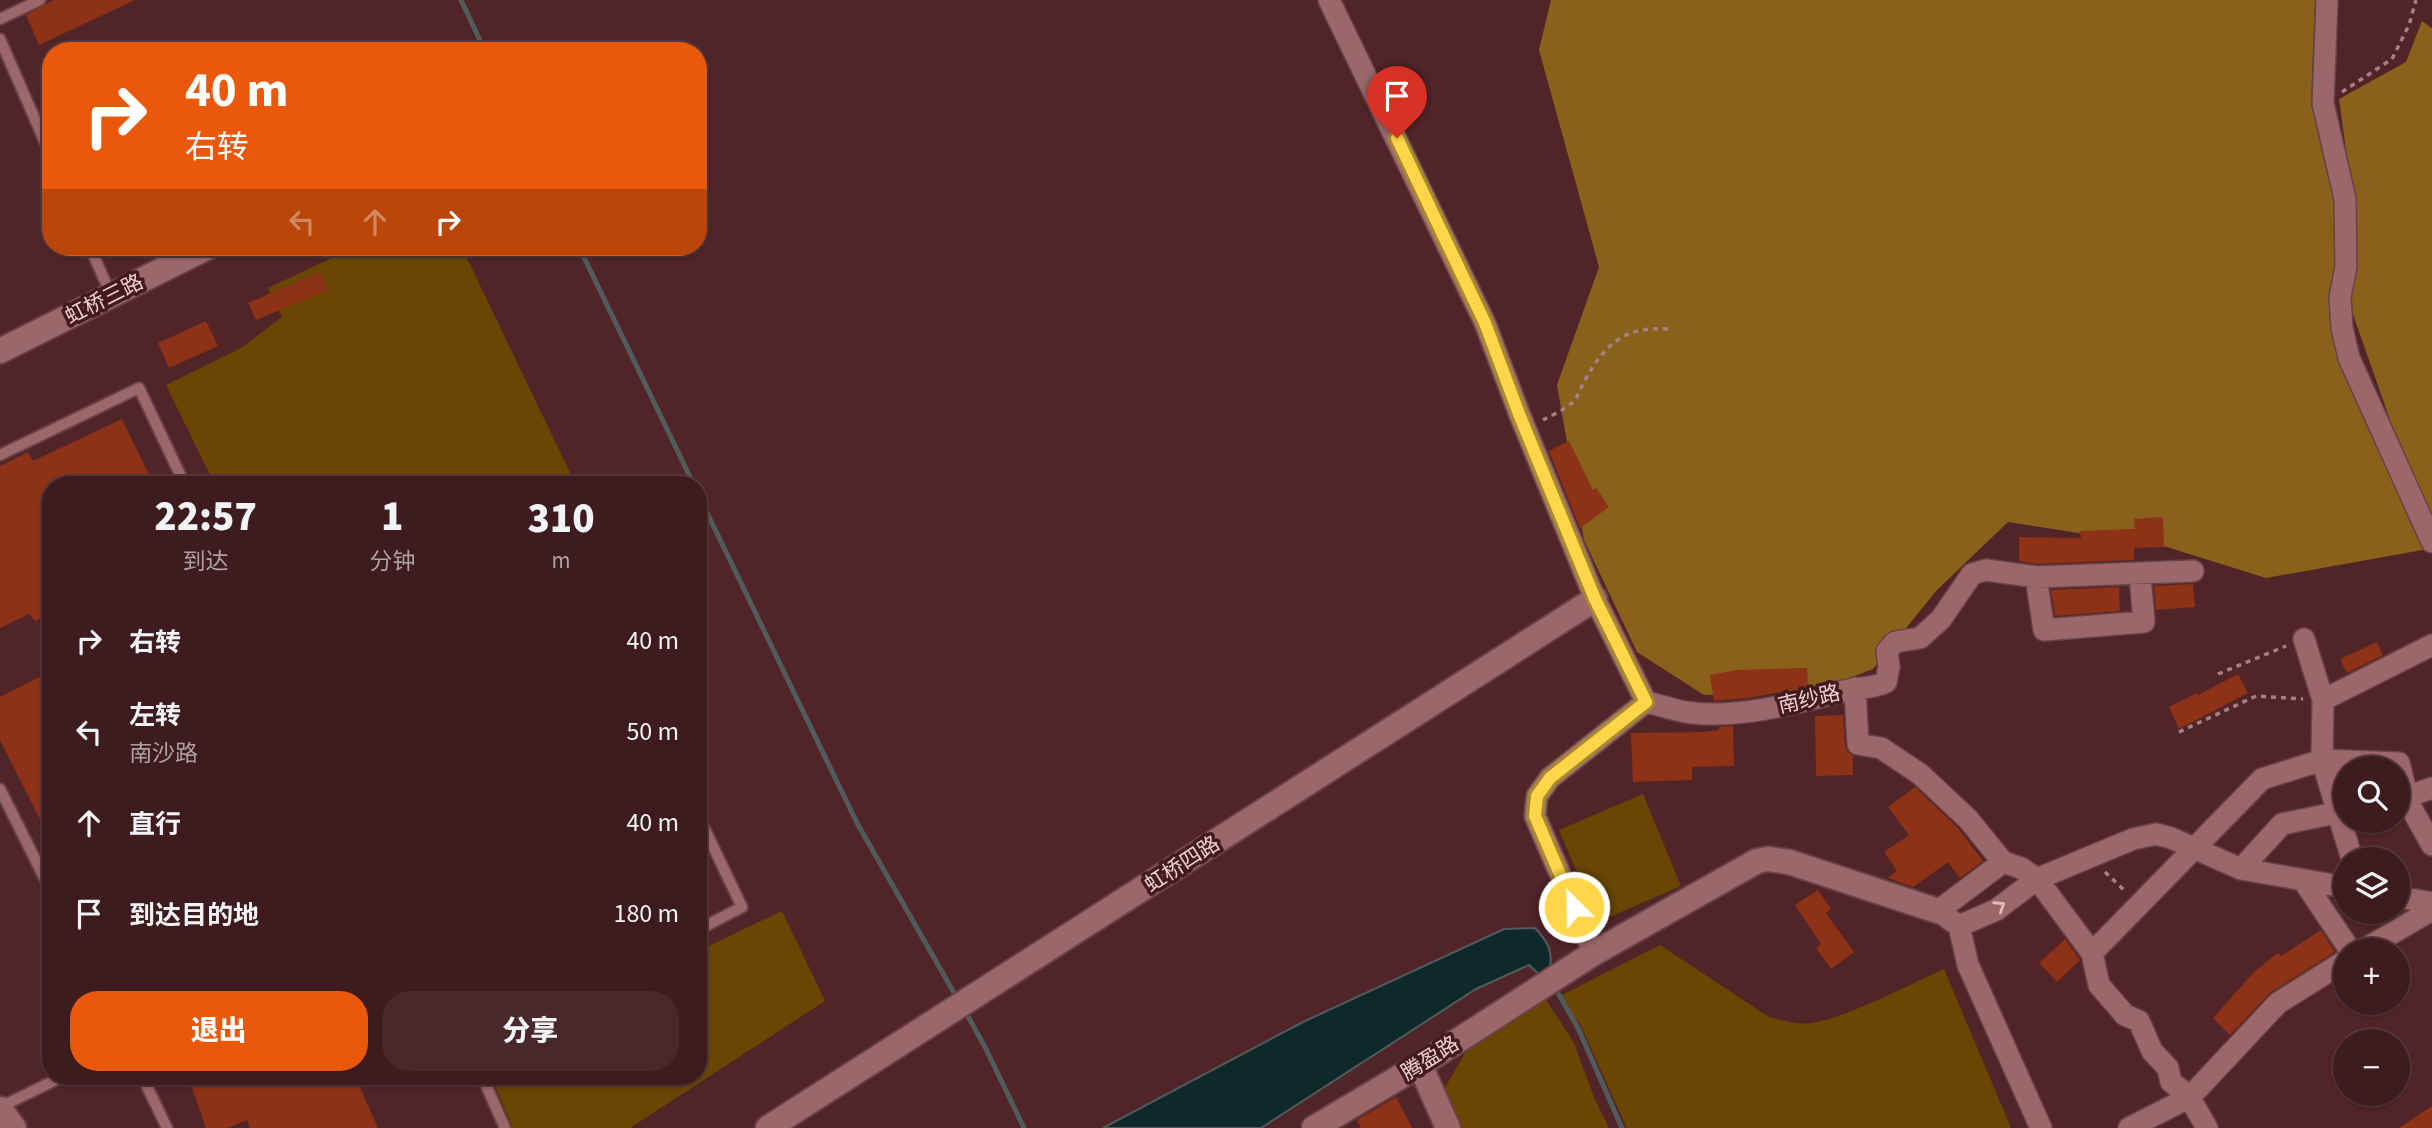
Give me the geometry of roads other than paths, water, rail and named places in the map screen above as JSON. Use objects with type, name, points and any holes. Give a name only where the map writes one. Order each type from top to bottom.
[{"type":"street","points":[[1329,0],[1485,323],[1595,599],[1646,702],[1550,778],[1537,796],[1535,816],[1594,953]]},
{"type":"street","points":[[2327,0],[2323,103],[2345,199],[2347,256],[2340,297],[2342,328],[2350,358],[2432,542]]},
{"type":"street","name":"虹桥三路","points":[[0,351],[190,256]]},
{"type":"street","points":[[1854,688],[1874,688],[1885,682],[1889,667],[1887,651],[1895,642],[1920,638],[1941,619],[1972,574],[1986,570],[2036,577],[2193,571]]},
{"type":"street","points":[[2036,577],[2044,630],[2144,622],[2140,575]]},
{"type":"street","name":"虹桥四路","points":[[768,1128],[1595,599]]},
{"type":"street","points":[[2304,639],[2323,700],[2322,760],[2333,789]]},
{"type":"street","points":[[2323,700],[2432,645]]},
{"type":"street","name":"南纱路","points":[[1646,702],[1693,713],[1753,711],[1795,704],[1854,688],[1858,744],[1881,748],[1920,774],[1968,819],[2003,862],[2021,868],[2038,879]]},
{"type":"street","points":[[2092,953],[2262,779],[2322,760],[2333,760]]},
{"type":"street","points":[[2410,795],[2432,788]]},
{"type":"street","points":[[2410,811],[2432,845]]},
{"type":"street","points":[[2241,869],[2282,824],[2333,814]]},
{"type":"street","points":[[1959,926],[1996,910],[2038,879],[2133,839],[2156,834],[2241,869],[2333,885]]},
{"type":"street","name":"腾盈路","points":[[1317,1127],[1420,1065],[1594,953],[1747,866],[1768,859],[1789,862],[1938,911]]},
{"type":"street","points":[[2003,862],[1938,911],[1959,926],[1968,965],[2041,1128]]},
{"type":"street","points":[[2038,879],[2092,953],[2099,985],[2125,1015],[2139,1021],[2152,1051],[2168,1068],[2171,1082],[2190,1097],[2207,1128]]},
{"type":"street","points":[[2303,880],[2342,938]]},
{"type":"street","points":[[2410,899],[2432,903]]},
{"type":"street","points":[[2384,938],[2432,910]]},
{"type":"street","points":[[2129,1128],[2190,1097],[2278,1003],[2333,969]]},
{"type":"street","points":[[1420,1065],[1448,1128]]},
{"type":"street","points":[[0,1108],[14,1128]]},
{"type":"lane","points":[[0,19],[40,0]]},
{"type":"lane","points":[[0,39],[42,135]]},
{"type":"lane","points":[[94,256],[111,295]]},
{"type":"lane","points":[[0,455],[139,388],[181,476]]},
{"type":"lane","points":[[0,789],[42,873]]},
{"type":"lane","points":[[707,834],[742,907],[707,925]]},
{"type":"lane","points":[[0,1108],[46,1085]]},
{"type":"lane","points":[[146,1085],[167,1128]]},
{"type":"lane","points":[[486,1085],[505,1128]]},
{"type":"water","points":[[1535,928],[1549,948],[1549,971],[1541,976],[1529,965],[1476,989],[1261,1128],[1103,1128],[1303,1022],[1504,929]]},
{"type":"waterway","points":[[461,0],[481,42]]},
{"type":"waterway","points":[[583,256],[690,476]]},
{"type":"waterway","points":[[707,513],[857,823],[957,998]]},
{"type":"waterway","points":[[1554,986],[1578,1028],[1622,1128]]},
{"type":"waterway","points":[[964,1009],[1024,1128]]}]
